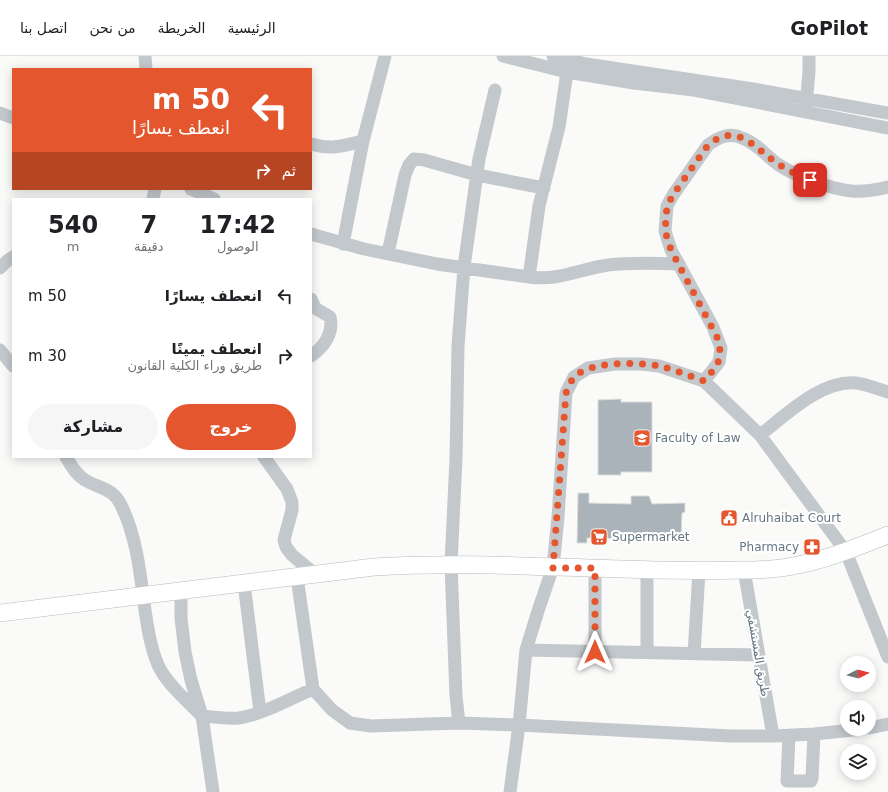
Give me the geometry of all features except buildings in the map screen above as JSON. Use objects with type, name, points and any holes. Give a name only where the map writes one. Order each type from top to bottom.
[{"type":"main road","points":[[0,613],[374,567],[451,564],[699,571],[792,567],[846,552],[888,536]]},
{"type":"street","points":[[145,56],[146,68]]},
{"type":"street","points":[[343,244],[363,141],[385,56]]},
{"type":"street","points":[[503,56],[567,72],[634,83],[695,85]]},
{"type":"street","points":[[553,56],[695,85],[806,105],[888,113]]},
{"type":"street","points":[[806,105],[808,56]]},
{"type":"street","points":[[529,277],[539,206],[558,126],[567,72]]},
{"type":"street","points":[[459,723],[456,696],[451,564],[456,459],[458,346],[464,267],[479,159],[495,90]]},
{"type":"street","points":[[806,105],[888,128]]},
{"type":"street","points":[[0,113],[12,118]]},
{"type":"street","points":[[704,381],[719,362],[720,348],[713,327],[669,246],[665,231],[667,206],[680,183],[708,145],[716,138],[728,135],[742,137],[780,165],[821,184],[851,191],[876,190],[888,187]]},
{"type":"street","points":[[312,144],[327,148],[337,148],[363,141]]},
{"type":"street","points":[[388,253],[405,175],[409,165],[414,159],[424,160],[477,175],[544,188]]},
{"type":"street","points":[[193,190],[212,198]]},
{"type":"street","points":[[312,234],[343,244],[437,264],[543,279],[557,278],[608,265],[651,263],[679,264]]},
{"type":"street","points":[[0,268],[12,258]]},
{"type":"street","points":[[312,301],[315,308],[330,317],[332,324],[330,333],[324,343],[319,350],[312,355]]},
{"type":"street","points":[[0,350],[12,365]]},
{"type":"street","points":[[510,792],[519,725],[526,650],[535,618],[553,568],[566,393],[574,377],[588,368],[615,364],[642,364],[659,366],[704,381],[760,434],[846,552],[888,657]]},
{"type":"street","points":[[760,434],[805,400],[826,388],[855,383],[888,392]]},
{"type":"street","points":[[67,458],[77,474],[84,479],[107,489],[115,496],[121,505],[136,550],[151,642],[159,666],[174,688],[202,716],[239,718],[260,712],[313,689]]},
{"type":"street","points":[[265,458],[287,488],[292,502],[292,510],[284,540],[286,547],[292,555],[316,575]]},
{"type":"street","points":[[595,568],[595,652]]},
{"type":"street","points":[[647,570],[647,653]]},
{"type":"street","name":"طريق المستشفي","points":[[744,570],[773,736]]},
{"type":"street","points":[[694,654],[699,571]]},
{"type":"street","points":[[297,577],[313,689],[332,710],[350,723],[371,726],[459,723],[717,735],[773,736],[840,731]]},
{"type":"street","points":[[244,583],[260,712]]},
{"type":"street","points":[[181,590],[181,618],[185,652],[191,680],[202,716],[213,792]]},
{"type":"street","points":[[526,650],[758,655]]},
{"type":"street","points":[[876,727],[888,724]]},
{"type":"street","points":[[790,735],[787,781],[811,781],[814,734]]},
{"type":"place","name":"Faculty of Law","points":[[642,438]]},
{"type":"place","name":"Alruhaibat Court","points":[[729,518]]},
{"type":"place","name":"Supermarket","points":[[599,537]]},
{"type":"place","name":"Pharmacy","points":[[812,547]]},
{"type":"route","points":[[595,652],[595,568],[553,568],[558,517],[561,450],[566,393],[574,377],[588,368],[615,364],[642,364],[674,370],[704,381],[719,362],[720,348],[713,327],[671,250],[665,231],[667,206],[673,195],[708,145],[716,138],[728,135],[742,137],[780,165],[810,180]]}]
